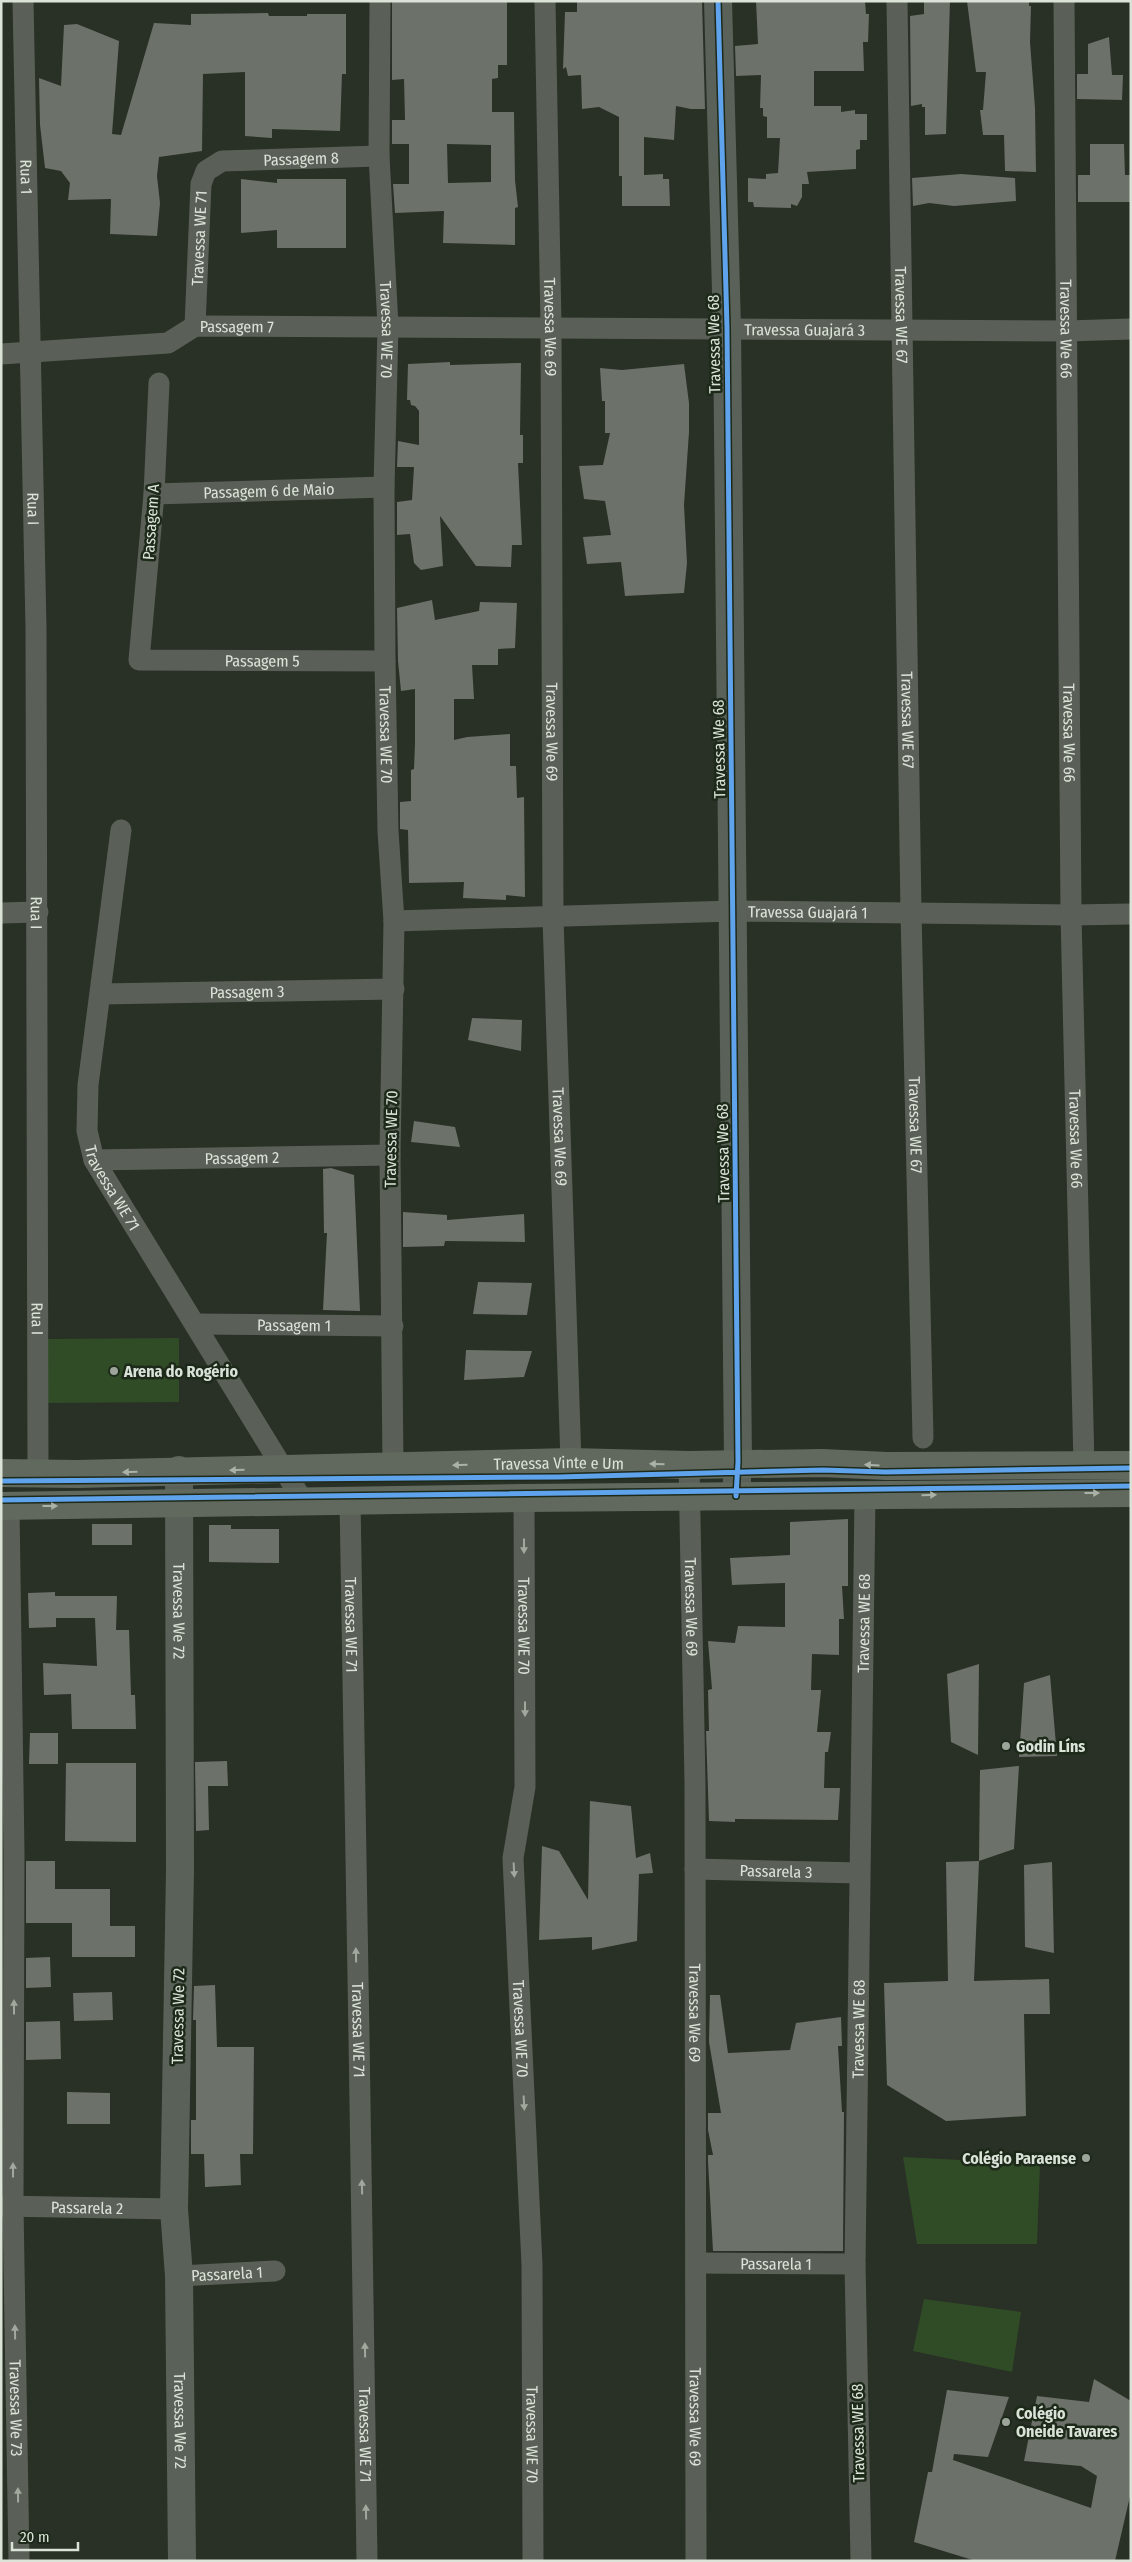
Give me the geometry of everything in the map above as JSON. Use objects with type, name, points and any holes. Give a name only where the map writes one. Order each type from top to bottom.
[{"type":"main road","name":"Travessa Vinte e Um","points":[[1,1473],[394,1468],[571,1462],[689,1464],[738,1462],[822,1463],[886,1466],[1084,1466],[1131,1464]]},
{"type":"main road","points":[[621,1497],[622,1463]]},
{"type":"main road","points":[[822,1463],[822,1496]]},
{"type":"main road","name":"Travessa Vinte e Um","points":[[5,1506],[350,1500],[1131,1493]]},
{"type":"street","name":"Rua 1","points":[[23,1],[31,354]]},
{"type":"street","name":"Travessa WE 70","points":[[380,1],[379,156],[388,326],[384,487],[385,660],[388,831],[394,921],[390,1155],[394,1468]]},
{"type":"street","name":"Travessa We 69","points":[[545,1],[551,326],[553,918],[571,1462]]},
{"type":"street","name":"Travessa We 68","points":[[718,1],[727,328],[738,1462],[736,1496]]},
{"type":"street","name":"Travessa WE 67","points":[[897,1],[911,912],[923,1438]]},
{"type":"street","name":"Travessa We 66","points":[[1064,1],[1071,915],[1084,1466]]},
{"type":"street","name":"Passagem 8","points":[[222,161],[379,156]]},
{"type":"street","name":"Travessa WE 71","points":[[195,326],[201,184],[206,171],[222,161]]},
{"type":"street","name":"Passagem 7","points":[[1,354],[31,354],[168,342],[195,326],[388,326]]},
{"type":"street","name":"Travessa Guajará 3","points":[[388,326],[1067,331],[1131,329]]},
{"type":"street","name":"Rua I","points":[[31,354],[38,912],[38,1473]]},
{"type":"street","name":"Passagem A","points":[[139,660],[154,494],[159,383]]},
{"type":"street","name":"Passagem 6 de Maio","points":[[154,494],[384,487]]},
{"type":"street","name":"Passagem 5","points":[[139,660],[385,660]]},
{"type":"street","name":"Travessa WE 71","points":[[121,830],[86,1108],[87,1131],[94,1160],[303,1501]]},
{"type":"street","points":[[1,913],[38,912]]},
{"type":"street","name":"Travessa Guajará 1","points":[[394,921],[733,912],[1131,914]]},
{"type":"street","name":"Passagem 3","points":[[101,994],[394,989]]},
{"type":"street","name":"Passagem 2","points":[[94,1160],[390,1155]]},
{"type":"street","name":"Passagem 1","points":[[196,1324],[393,1326]]},
{"type":"street","name":"Travessa We 69","points":[[689,1464],[695,1868],[696,2561]]},
{"type":"street","name":"Travessa We 72","points":[[179,1470],[180,1870],[174,2209],[179,2276],[182,2561]]},
{"type":"street","name":"Travessa WE 68","points":[[861,2561],[855,2264],[865,1496]]},
{"type":"street","name":"Travessa WE 70","points":[[524,1498],[525,1787],[513,1858],[532,2265],[533,2561]]},
{"type":"street","name":"Travessa WE 71","points":[[350,1500],[354,1868],[364,2268],[367,2561]]},
{"type":"street","name":"Travessa We 73","points":[[5,1506],[14,1854],[7,2206],[19,2561]]},
{"type":"street","name":"Passarela 3","points":[[695,1868],[859,1873]]},
{"type":"street","name":"Passarela 2","points":[[7,2206],[174,2209]]},
{"type":"street","name":"Passarela 1","points":[[697,2263],[855,2264]]},
{"type":"street","name":"Passarela 1","points":[[179,2276],[275,2271]]},
{"type":"green space","name":"Arena do Rogério","points":[[179,1338],[179,1402],[48,1403],[48,1339]]},
{"type":"green space","points":[[903,2157],[1040,2164],[1037,2244],[917,2244]]},
{"type":"green space","points":[[924,2299],[1021,2312],[1012,2372],[913,2351]]},
{"type":"building","points":[[392,1],[507,1],[507,65],[498,65],[498,78],[492,79],[492,112],[514,112],[515,180],[518,207],[515,208],[515,245],[443,243],[444,211],[395,213],[393,184],[409,184],[409,144],[392,144],[392,120],[405,120],[404,79],[392,80]],"holes":[[[447,144],[491,145],[491,182],[448,183]]]},
{"type":"building","points":[[577,1],[702,1],[705,109],[676,106],[674,140],[644,137],[644,175],[663,174],[663,179],[669,179],[670,206],[622,206],[622,176],[619,176],[619,117],[599,107],[582,109],[581,75],[568,76],[566,67],[563,69],[565,12],[577,12]]},
{"type":"building","points":[[756,1],[865,1],[866,14],[869,14],[868,42],[863,42],[864,71],[814,71],[814,106],[841,106],[841,112],[855,110],[855,114],[867,114],[867,140],[860,140],[860,149],[856,150],[856,169],[807,172],[809,184],[802,184],[802,197],[797,206],[791,204],[791,208],[754,207],[753,202],[748,202],[748,178],[766,179],[766,174],[778,173],[780,138],[767,138],[767,117],[763,116],[763,108],[760,108],[761,75],[736,76],[735,46],[758,44]]},
{"type":"building","points":[[924,1],[950,1],[946,134],[925,135],[925,107],[922,107],[922,104],[911,106],[910,16],[924,14]]},
{"type":"building","points":[[967,1],[1029,1],[1029,6],[1031,6],[1030,42],[1035,108],[1036,172],[1005,171],[1004,135],[983,135],[980,110],[983,110],[986,72],[976,72]]},
{"type":"building","points":[[268,13],[269,16],[346,14],[346,74],[342,74],[340,131],[272,129],[272,138],[245,136],[245,72],[203,74],[202,151],[159,157],[157,176],[160,203],[157,236],[110,234],[111,199],[68,200],[70,183],[61,171],[45,168],[40,125],[39,78],[61,86],[64,25],[77,24],[119,41],[112,134],[121,135],[154,23],[191,25],[191,14]]},
{"type":"building","points":[[1109,37],[1112,75],[1123,75],[1122,100],[1077,99],[1077,74],[1088,74],[1088,44]]},
{"type":"building","points":[[1090,144],[1124,144],[1125,175],[1130,175],[1130,202],[1078,202],[1078,175],[1090,175]]},
{"type":"building","points":[[961,174],[1015,178],[1016,201],[954,206],[929,203],[913,206],[912,178]]},
{"type":"building","points":[[241,179],[277,183],[277,179],[346,179],[346,248],[277,248],[277,230],[241,233]]},
{"type":"building","points":[[450,362],[450,365],[521,363],[520,435],[523,435],[523,463],[518,463],[522,545],[512,545],[511,567],[476,566],[440,516],[443,566],[421,570],[414,563],[410,534],[397,535],[397,502],[412,500],[414,467],[397,467],[398,441],[419,445],[419,411],[415,406],[411,405],[410,400],[407,400],[408,364]]},
{"type":"building","points":[[684,364],[689,403],[689,432],[684,505],[687,563],[684,593],[625,596],[621,562],[587,564],[583,537],[611,535],[605,501],[584,499],[579,466],[603,465],[610,433],[605,433],[605,401],[602,401],[600,368],[622,370]]},
{"type":"building","points":[[432,600],[435,620],[479,611],[480,602],[517,603],[515,648],[498,649],[498,665],[472,665],[474,699],[454,699],[454,740],[467,737],[510,734],[510,766],[516,766],[517,798],[524,797],[525,897],[506,895],[506,900],[463,898],[464,882],[409,883],[408,830],[400,829],[400,802],[411,801],[411,770],[414,769],[415,743],[415,689],[401,691],[398,661],[397,608]]},
{"type":"building","points":[[472,1018],[522,1020],[521,1051],[468,1040]]},
{"type":"building","points":[[414,1121],[455,1127],[460,1147],[411,1142]]},
{"type":"building","points":[[331,1168],[354,1175],[360,1311],[323,1310],[327,1233],[324,1233],[323,1169]]},
{"type":"building","points":[[403,1212],[447,1215],[447,1220],[524,1214],[525,1242],[445,1241],[444,1246],[403,1247]]},
{"type":"building","points":[[478,1282],[532,1283],[527,1315],[473,1314]]},
{"type":"building","points":[[466,1350],[532,1351],[524,1377],[464,1380]]},
{"type":"building","points":[[848,1519],[848,1586],[842,1586],[844,1619],[839,1619],[839,1655],[812,1654],[811,1690],[821,1690],[817,1732],[831,1732],[828,1752],[825,1752],[824,1788],[840,1788],[838,1820],[735,1819],[735,1822],[709,1821],[706,1731],[709,1731],[708,1690],[712,1689],[708,1641],[735,1643],[738,1626],[785,1627],[785,1583],[732,1585],[730,1558],[790,1555],[790,1522]]},
{"type":"building","points":[[92,1524],[132,1524],[132,1545],[92,1545]]},
{"type":"building","points":[[209,1525],[231,1525],[231,1529],[279,1529],[279,1563],[209,1562]]},
{"type":"building","points":[[55,1592],[55,1596],[117,1596],[116,1630],[129,1630],[131,1695],[135,1695],[136,1729],[72,1729],[71,1694],[44,1695],[43,1663],[97,1666],[95,1618],[56,1618],[56,1627],[29,1628],[28,1593]]},
{"type":"building","points":[[979,1664],[978,1755],[951,1742],[947,1674]]},
{"type":"building","points":[[1050,1675],[1057,1756],[1019,1757],[1024,1683]]},
{"type":"building","points":[[30,1733],[58,1733],[58,1764],[29,1764]]},
{"type":"building","points":[[227,1761],[228,1786],[208,1786],[209,1830],[196,1831],[195,1762]]},
{"type":"building","points":[[66,1763],[136,1763],[136,1842],[65,1841]]},
{"type":"building","points":[[1019,1766],[1014,1849],[979,1861],[980,1770]]},
{"type":"building","points":[[590,1801],[631,1806],[636,1858],[650,1853],[653,1873],[639,1874],[637,1941],[592,1950],[592,1937],[539,1940],[542,1846],[559,1851],[588,1900]]},
{"type":"building","points":[[26,1861],[55,1861],[55,1889],[110,1889],[110,1926],[135,1926],[135,1957],[72,1957],[72,1923],[26,1923]]},
{"type":"building","points":[[979,1861],[974,1981],[1049,1979],[1050,2014],[1024,2014],[1026,2116],[946,2121],[887,2085],[884,1983],[948,1981],[946,1862]]},
{"type":"building","points":[[1052,1862],[1054,1953],[1025,1947],[1024,1865]]},
{"type":"building","points":[[50,1957],[51,1987],[26,1988],[26,1958]]},
{"type":"building","points":[[215,1985],[217,2047],[254,2047],[253,2154],[240,2154],[241,2185],[205,2187],[204,2154],[191,2154],[191,2120],[196,2120],[196,2020],[193,2020],[194,1986]]},
{"type":"building","points":[[112,1992],[113,2020],[74,2021],[73,1993]]},
{"type":"building","points":[[710,1995],[720,1995],[728,2053],[790,2050],[796,2023],[841,2017],[842,2046],[838,2046],[842,2112],[844,2112],[843,2251],[713,2251],[708,2155],[713,2155],[708,2130],[708,2113],[721,2113],[709,2042]]},
{"type":"building","points":[[60,2021],[61,2059],[26,2060],[26,2022]]},
{"type":"building","points":[[67,2092],[110,2093],[110,2124],[67,2124]]},
{"type":"building","points":[[1094,2379],[1131,2401],[1131,2492],[1115,2561],[976,2561],[914,2542],[928,2472],[932,2472],[947,2390],[1009,2397],[988,2457],[954,2454],[953,2460],[1091,2508],[1097,2476],[1081,2466],[1024,2461],[1037,2396],[1089,2402]]},
{"type":"cycle path","points":[[718,1],[727,328],[738,1462],[736,1496]]},
{"type":"cycle path","points":[[1,1481],[558,1477],[823,1470],[885,1472],[1131,1468]]},
{"type":"cycle path","points":[[1,1500],[1131,1486]]},
{"type":"place","name":"Arena do Rogério","points":[[114,1371]]},
{"type":"place","name":"Godin Líns","points":[[1006,1746]]},
{"type":"place","name":"Colégio Paraense","points":[[1086,2158]]},
{"type":"place","name":"Colégio Oneide Tavares","points":[[1006,2422]]}]
